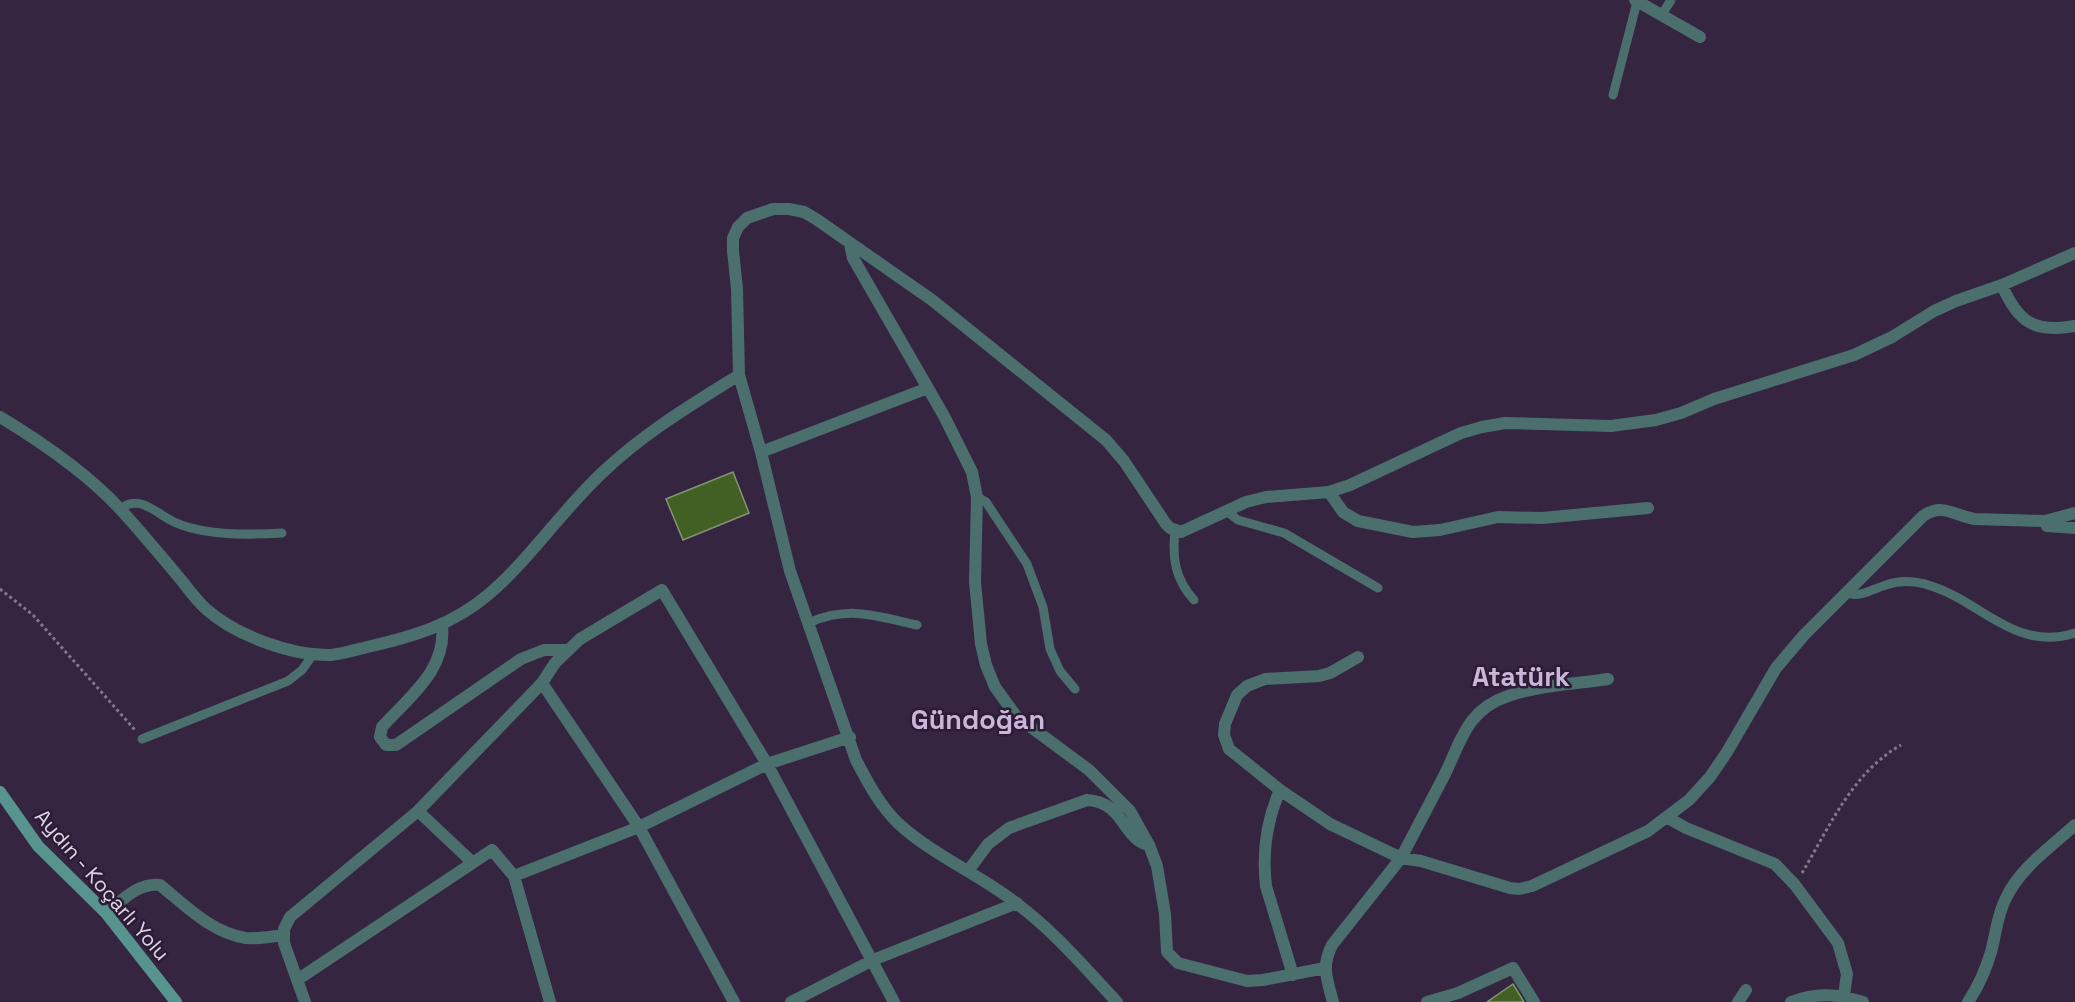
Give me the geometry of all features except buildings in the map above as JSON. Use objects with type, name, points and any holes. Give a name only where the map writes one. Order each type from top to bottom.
[{"type":"main road","name":"Aydın - Koçarlı Yolu","points":[[0,792],[38,846],[106,914],[176,1002]]},
{"type":"street","points":[[1636,1],[1700,38]]},
{"type":"street","points":[[1117,1002],[1058,940],[1017,903],[947,859],[899,824],[883,807],[856,760],[850,737],[790,572],[761,452],[739,375],[733,238],[738,227],[747,218],[773,209],[804,212],[932,300],[1088,424],[1124,461],[1166,524],[1175,531],[1186,530],[1246,502],[1266,497],[1329,492],[1350,485],[1461,434],[1482,427],[1505,423],[1611,426],[1656,420],[1681,413],[1737,391],[1854,355],[1892,337],[1934,311],[2002,285],[2075,253]]},
{"type":"street","points":[[850,244],[853,258],[928,388],[966,459],[973,478],[977,496],[975,582],[981,644],[995,687],[1016,716],[1089,770],[1130,811],[1149,845],[1156,867],[1165,914],[1165,945],[1171,958],[1178,963],[1247,981],[1325,968]]},
{"type":"street","points":[[2002,285],[2013,308],[2030,323],[2054,330],[2075,326]]},
{"type":"street","points":[[0,417],[69,464],[120,509],[205,609],[242,632],[261,640],[332,655],[409,638],[442,625],[474,606],[502,582],[578,497],[629,449],[684,409],[739,375]]},
{"type":"street","points":[[761,452],[928,388]]},
{"type":"street","points":[[1329,492],[1343,513],[1358,521],[1413,532],[1440,530],[1498,517],[1542,518],[1648,508]]},
{"type":"street","points":[[1358,657],[1341,669],[1319,676],[1256,681],[1237,695],[1225,724],[1226,742],[1229,749],[1280,790],[1330,824],[1401,858],[1421,861],[1519,889],[1532,886],[1648,831],[1689,800],[1710,777],[1776,668],[1804,635],[1930,512],[1942,508],[1974,519],[2045,521],[2075,513]]},
{"type":"street","points":[[2045,521],[2048,525],[2075,528]]},
{"type":"street","points":[[305,1002],[283,935],[290,917],[418,811],[542,683],[555,663],[580,639],[662,590],[766,764],[894,1002]]},
{"type":"street","points":[[442,625],[442,648],[436,666],[381,727],[380,737],[386,745],[396,746],[521,659],[544,650],[568,650]]},
{"type":"street","points":[[1333,1002],[1325,968],[1326,957],[1332,945],[1401,858],[1447,770],[1460,737],[1478,715],[1487,707],[1508,696],[1541,688],[1608,679]]},
{"type":"street","points":[[542,683],[639,827],[734,1002]]},
{"type":"street","points":[[514,876],[639,827],[766,764],[850,737]]},
{"type":"street","points":[[1280,790],[1268,823],[1263,856],[1264,871],[1266,886],[1293,975]]},
{"type":"street","points":[[968,871],[988,844],[1009,828],[1088,800],[1100,802],[1112,808],[1139,841],[1149,845]]},
{"type":"street","points":[[418,811],[472,862]]},
{"type":"street","points":[[1668,818],[1686,828],[1775,864],[1795,885],[1838,943],[1846,974],[1843,999]]},
{"type":"street","points":[[1968,1002],[1976,990],[1991,952],[1999,917],[2013,884],[2025,870],[2075,825]]},
{"type":"street","points":[[297,980],[492,850],[514,876],[550,1002]]},
{"type":"street","points":[[106,914],[136,889],[154,884],[160,885],[205,921],[220,930],[248,938],[283,935]]},
{"type":"street","points":[[791,1002],[873,960],[1017,903]]},
{"type":"street","points":[[1427,1002],[1458,993],[1513,968],[1534,1002]]},
{"type":"street","points":[[1738,1002],[1746,990]]},
{"type":"street","points":[[1791,1002],[1816,995],[1863,1002]]},
{"type":"lane","points":[[1661,16],[1671,0]]},
{"type":"lane","points":[[1613,95],[1636,1]]},
{"type":"lane","points":[[977,496],[986,502],[1027,564],[1044,607],[1050,649],[1060,670],[1075,689]]},
{"type":"lane","points":[[120,509],[129,503],[140,502],[176,523],[194,528],[236,534],[282,533]]},
{"type":"lane","points":[[1226,511],[1238,520],[1284,533],[1378,588]]},
{"type":"lane","points":[[1175,531],[1174,566],[1183,586],[1194,600]]},
{"type":"lane","points":[[1846,593],[1859,595],[1899,582],[1922,583],[1945,592],[2020,633],[2046,637],[2075,633]]},
{"type":"lane","points":[[808,623],[828,616],[860,612],[917,625]]},
{"type":"lane","points":[[142,739],[288,681],[302,670],[314,653]]},
{"type":"path","points":[[0,589],[49,631],[142,739]]},
{"type":"path","points":[[1795,885],[1855,784],[1877,760],[1900,745]]},
{"type":"district","name":"Atatürk","points":[[1521,677]]},
{"type":"district","name":"Gündoğan","points":[[978,720]]}]
